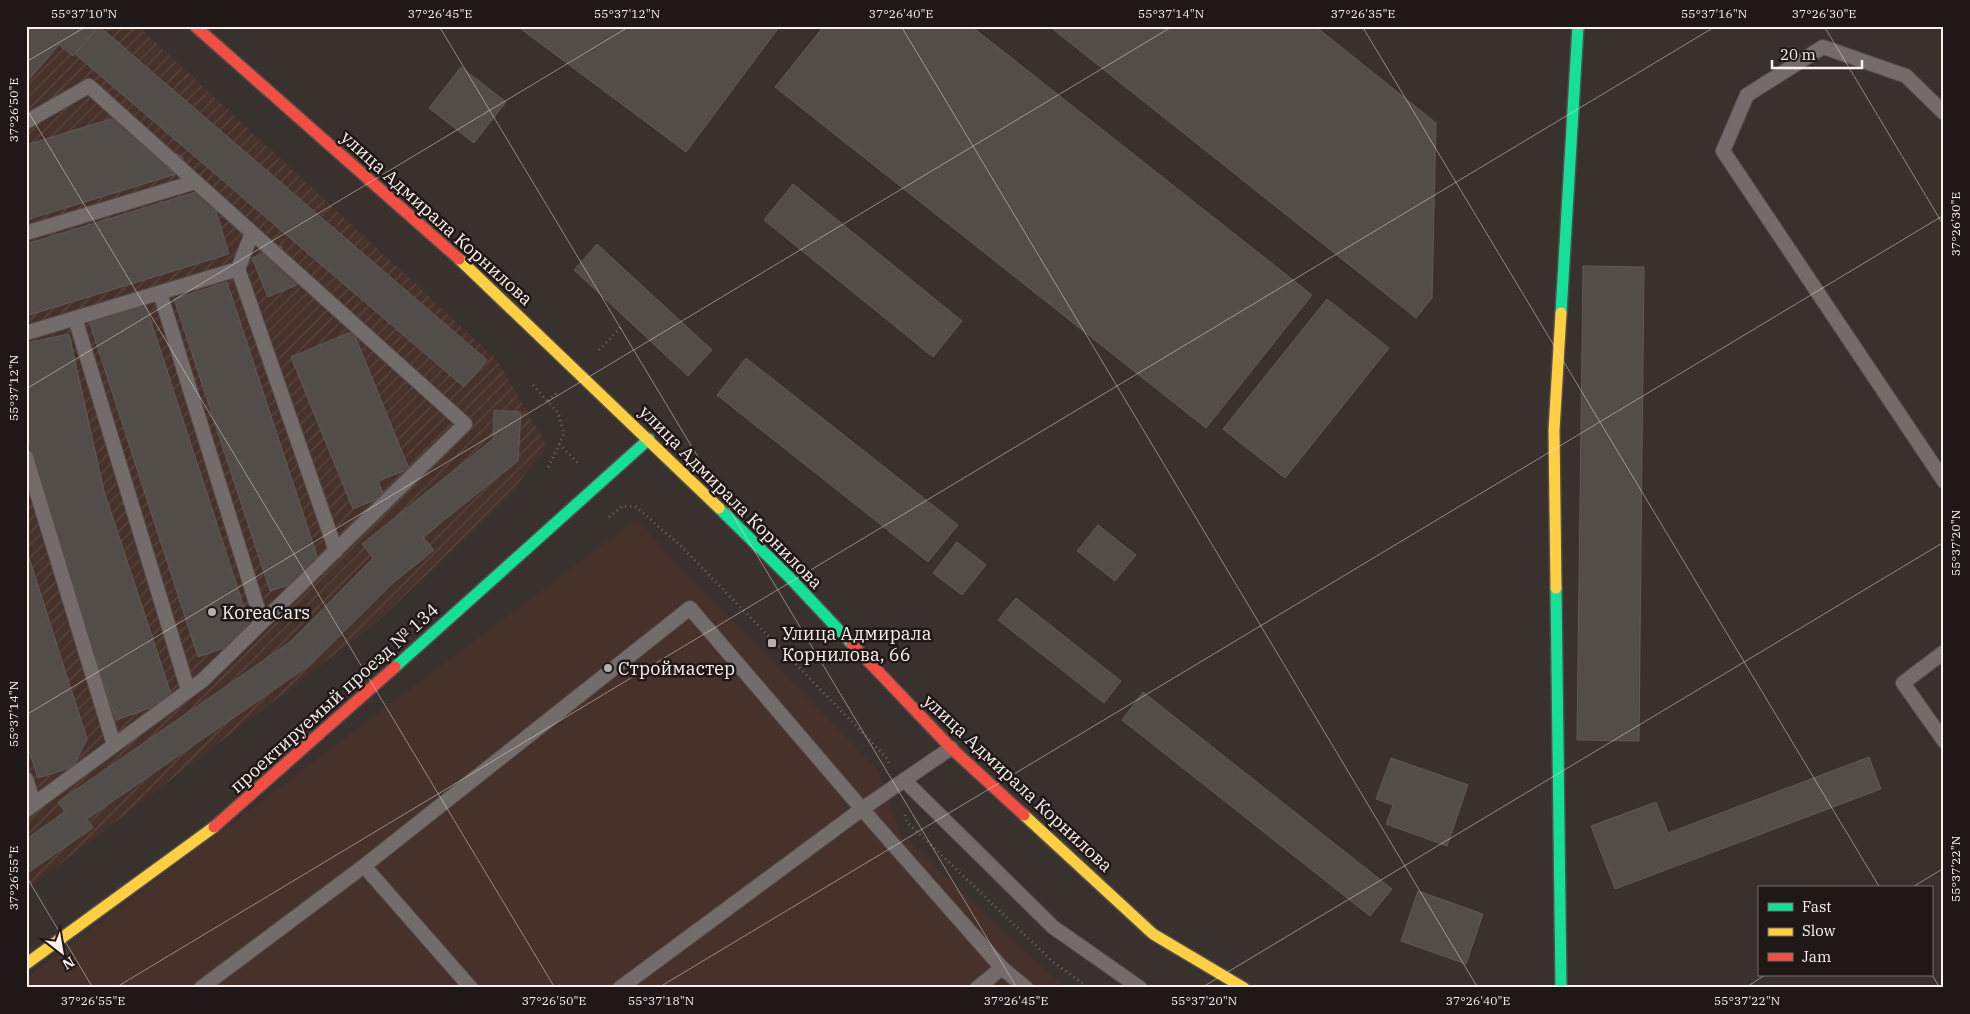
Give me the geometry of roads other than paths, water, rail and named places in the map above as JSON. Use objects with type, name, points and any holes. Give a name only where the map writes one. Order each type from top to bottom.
[{"type":"street","name":"улица Адмирала Корнилова","points":[[195,26],[432,233],[649,439],[790,578],[951,748],[1153,934],[1244,988]]},
{"type":"street","points":[[1561,988],[1554,430],[1578,26]]},
{"type":"street","name":"проектируемый проезд № 134","points":[[26,964],[230,816],[649,439]]},
{"type":"lane","points":[[1944,113],[1906,76],[1823,47],[1747,95],[1723,150],[1944,481]]},
{"type":"lane","points":[[26,122],[89,86],[465,424],[203,680],[30,807],[26,779]]},
{"type":"lane","points":[[26,233],[195,182]]},
{"type":"lane","points":[[252,233],[238,269],[336,550]]},
{"type":"lane","points":[[26,332],[238,269]]},
{"type":"lane","points":[[160,292],[262,622]]},
{"type":"lane","points":[[75,318],[188,690]]},
{"type":"lane","points":[[26,457],[114,745]]},
{"type":"lane","points":[[201,988],[364,866],[690,608],[862,809],[1002,968],[1026,988]]},
{"type":"lane","points":[[1944,652],[1903,683],[1944,741]]},
{"type":"lane","points":[[620,988],[862,809],[951,748]]},
{"type":"lane","points":[[900,783],[1053,927],[1140,988]]},
{"type":"lane","points":[[364,866],[471,988]]},
{"type":"lane","points":[[976,988],[1002,968]]},
{"type":"place","name":"KoreaCars","points":[[212,612]]},
{"type":"place","name":"Улица Адмирала Корнилова, 66","points":[[772,643]]},
{"type":"place","name":"Строймастер","points":[[608,668]]}]
